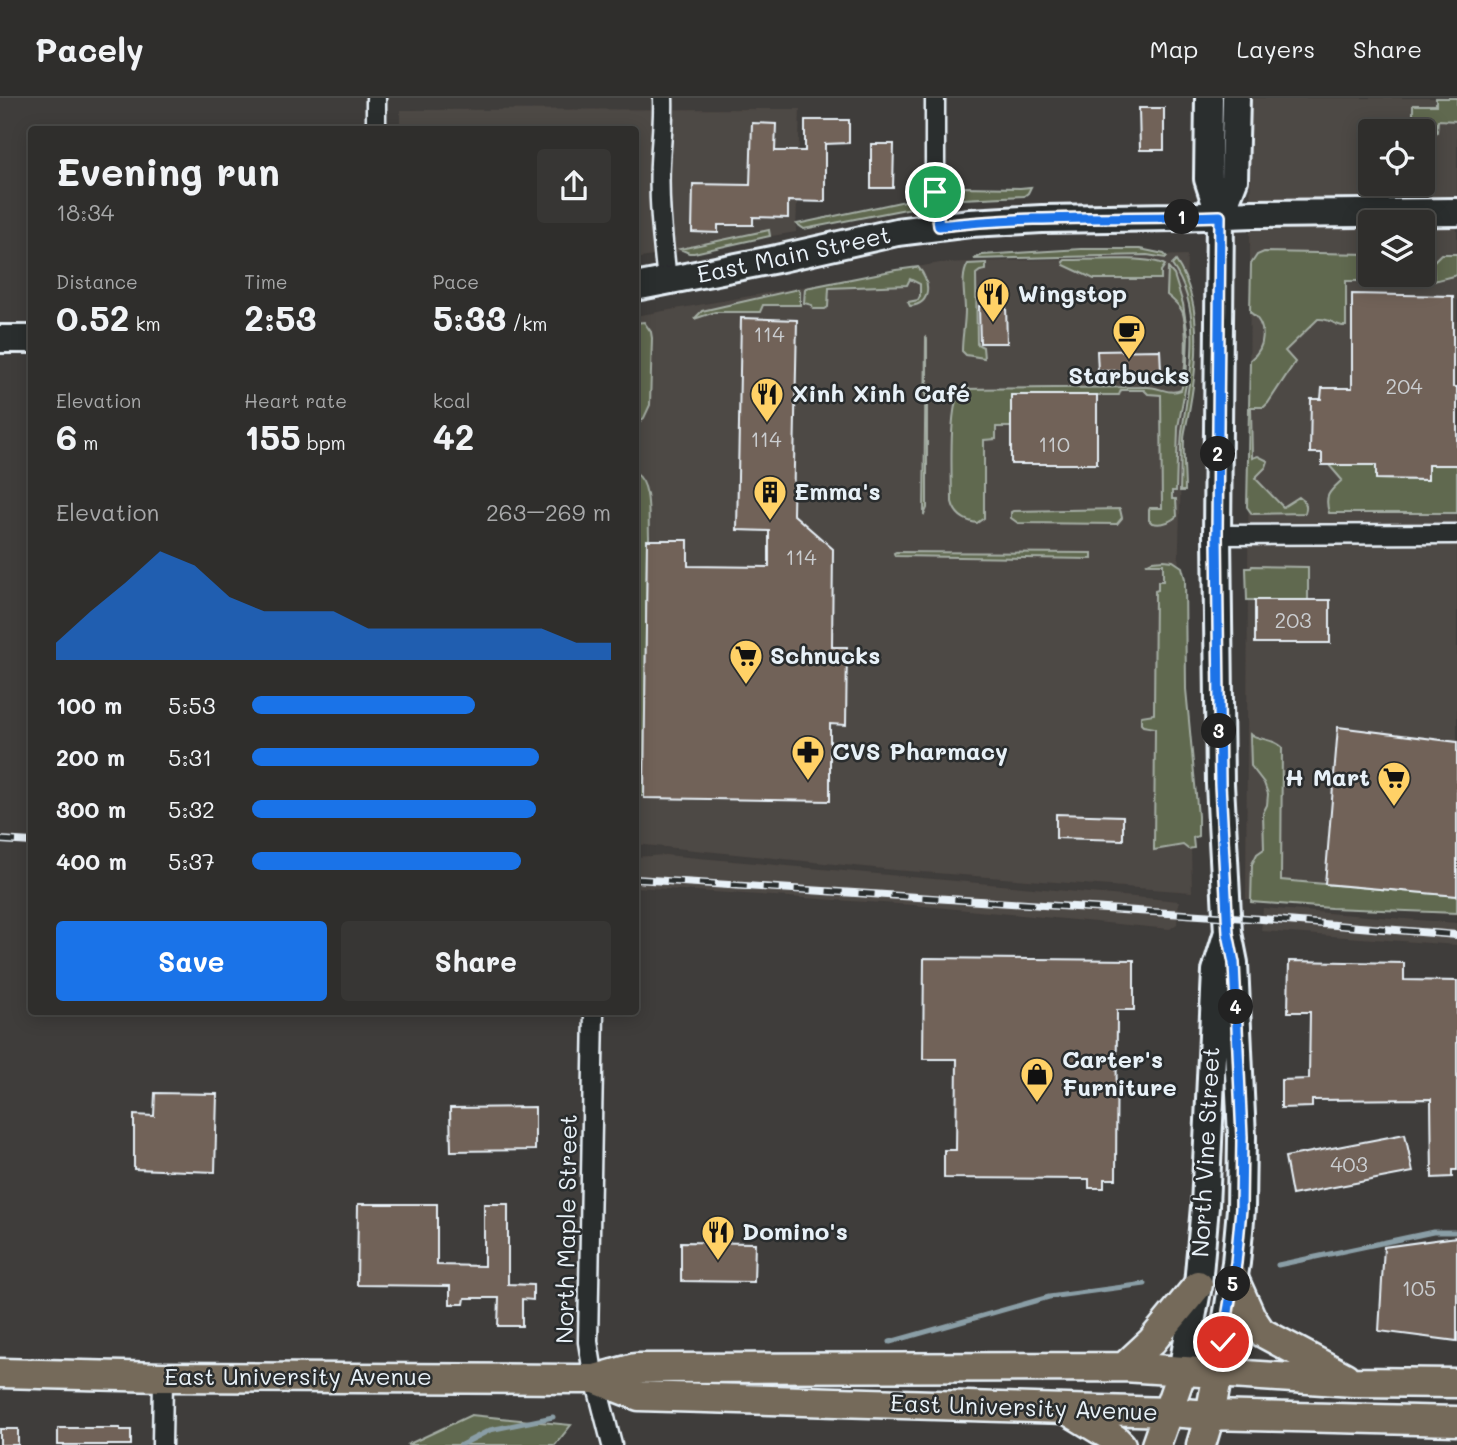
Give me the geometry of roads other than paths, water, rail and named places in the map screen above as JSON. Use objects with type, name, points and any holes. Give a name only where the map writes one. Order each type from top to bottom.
[{"type":"main road","points":[[1209,98],[1208,179],[1220,216]]},
{"type":"main road","points":[[1220,216],[1234,180],[1236,98]]},
{"type":"main road","name":"East Main Street","points":[[639,286],[897,232],[970,223],[1042,219],[1457,212]]},
{"type":"main road","name":"North Vine Street","points":[[1218,1373],[1234,1279],[1241,1209],[1242,1137],[1234,963],[1228,933],[1220,784],[1217,535],[1220,216]]},
{"type":"main road","points":[[0,339],[28,339]]},
{"type":"main road","name":"North Vine Street","points":[[1182,1371],[1198,1285],[1205,1206],[1216,971],[1228,933]]},
{"type":"main road","points":[[1234,1279],[1251,1317],[1261,1332],[1353,1382]]},
{"type":"main road","points":[[1124,1367],[1152,1341],[1198,1285]]},
{"type":"main road","name":"East University Avenue","points":[[0,1373],[163,1377],[595,1378],[635,1368],[1124,1367],[1353,1382],[1457,1383]]},
{"type":"main road","points":[[1156,1445],[1182,1371]]},
{"type":"main road","points":[[1201,1445],[1218,1373]]},
{"type":"main road","name":"East University Avenue","points":[[595,1378],[639,1396],[1457,1421]]},
{"type":"main road","points":[[1065,1409],[1121,1445]]},
{"type":"street","points":[[376,98],[376,126]]},
{"type":"street","points":[[663,98],[661,225],[667,281]]},
{"type":"street","points":[[935,98],[935,192],[939,226]]},
{"type":"street","points":[[1217,535],[1457,534]]},
{"type":"street","name":"North Maple Street","points":[[594,1015],[588,1337],[590,1358],[612,1445]]},
{"type":"street","points":[[162,1445],[163,1377]]},
{"type":"waterway","points":[[1278,1265],[1433,1232],[1457,1232]]},
{"type":"waterway","points":[[890,1342],[1049,1297],[1145,1284]]},
{"type":"waterway","points":[[461,1445],[490,1430],[553,1417]]},
{"type":"railway","points":[[0,840],[28,842]]},
{"type":"railway","points":[[639,879],[1262,919],[1457,935]]},
{"type":"place","name":"Wingstop","points":[[993,324]]},
{"type":"place","name":"Starbucks","points":[[1129,361]]},
{"type":"place","name":"Xinh Xinh Café","points":[[767,424]]},
{"type":"place","name":"Emma's","points":[[770,522]]},
{"type":"place","name":"Schnucks","points":[[746,686]]},
{"type":"place","name":"CVS Pharmacy","points":[[808,782]]},
{"type":"place","name":"H Mart","points":[[1394,808]]},
{"type":"place","name":"Carter's Furniture","points":[[1037,1104]]},
{"type":"place","name":"Domino's","points":[[718,1262]]}]
